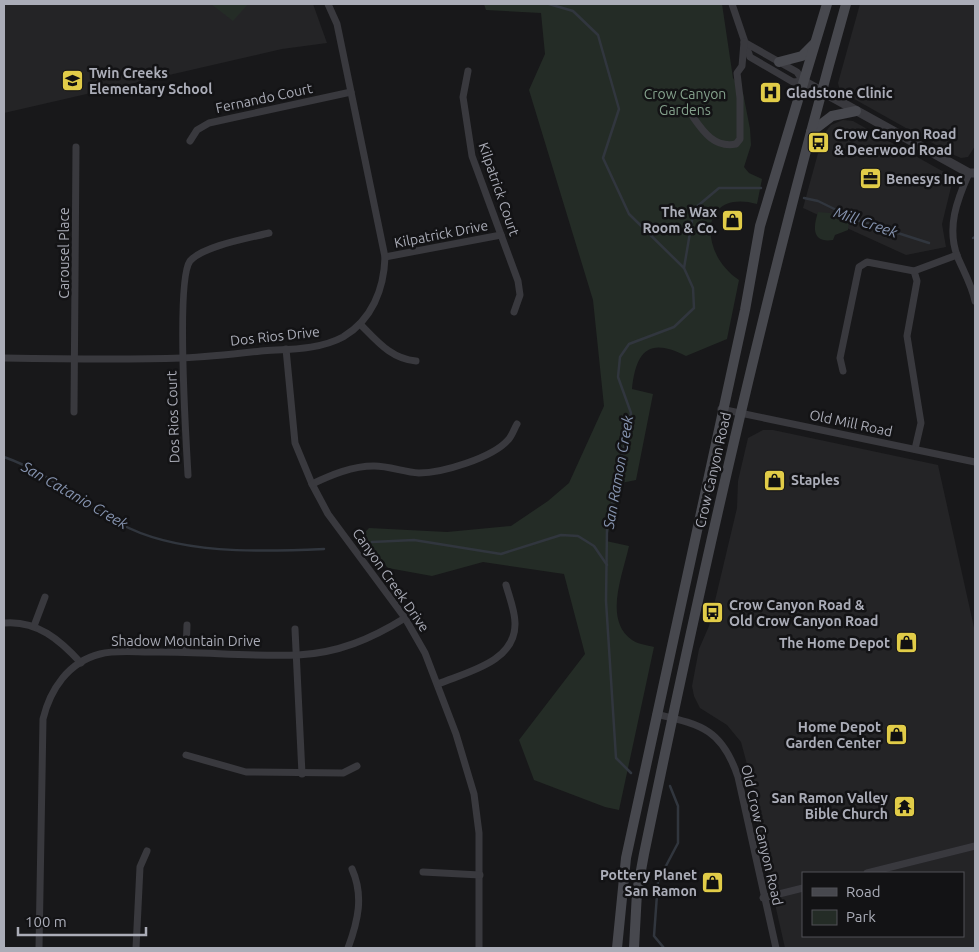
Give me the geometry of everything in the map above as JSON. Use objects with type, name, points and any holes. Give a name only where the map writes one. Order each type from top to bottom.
[{"type":"main road","name":"Crow Canyon Road","points":[[617,948],[624,866],[721,409],[745,310],[760,226],[827,4]]},
{"type":"main road","name":"Crow Canyon Road","points":[[634,948],[640,873],[672,718],[740,413],[811,133],[846,4]]},
{"type":"main road","points":[[779,62],[799,57],[815,44]]},
{"type":"main road","points":[[811,133],[832,116],[856,111]]},
{"type":"street","name":"Dos Rios Drive","points":[[4,358],[183,358],[286,349],[325,345],[343,337],[360,324],[373,306],[381,289],[384,257],[337,24],[328,4]]},
{"type":"street","points":[[732,4],[750,57],[793,82],[803,82],[972,173],[975,181]]},
{"type":"street","points":[[744,42],[797,72],[803,82]]},
{"type":"street","points":[[693,117],[702,130],[718,143],[736,144],[740,139],[740,98],[737,73],[742,66],[744,42]]},
{"type":"street","name":"Kilpatrick Court","points":[[468,71],[463,97],[472,156],[518,281],[520,295],[514,312]]},
{"type":"street","name":"Fernando Court","points":[[190,141],[197,130],[209,123],[351,92]]},
{"type":"street","name":"Carousel Place","points":[[74,412],[76,359],[76,147]]},
{"type":"street","points":[[975,163],[972,173],[956,200],[953,237],[957,255],[975,301]]},
{"type":"street","name":"Dos Rios Court","points":[[188,474],[183,358],[184,276],[190,262],[200,253],[269,233]]},
{"type":"street","name":"Kilpatrick Drive","points":[[384,257],[501,235]]},
{"type":"street","points":[[843,372],[840,358],[859,267],[867,262],[914,272],[957,255]]},
{"type":"street","points":[[914,272],[917,280],[907,336],[921,423],[915,449]]},
{"type":"street","points":[[360,324],[390,354],[402,360],[416,362]]},
{"type":"street","name":"Canyon Creek Drive","points":[[286,349],[295,443],[312,484],[328,514],[405,618],[425,653],[438,684],[474,794],[480,875],[479,948]]},
{"type":"street","name":"Old Mill Road","points":[[721,409],[975,462]]},
{"type":"street","points":[[312,484],[338,472],[360,467],[374,466],[418,473],[437,472],[498,448],[509,440],[517,424]]},
{"type":"street","points":[[438,684],[498,658],[510,643],[515,623],[506,585]]},
{"type":"street","points":[[34,626],[45,597]]},
{"type":"street","name":"Shadow Mountain Drive","points":[[39,948],[43,719],[48,699],[58,681],[81,663],[100,654],[186,652],[298,655],[349,647],[378,635],[405,618]]},
{"type":"street","points":[[4,623],[20,623],[34,626],[64,644],[81,663]]},
{"type":"street","points":[[186,652],[187,625]]},
{"type":"street","points":[[295,629],[298,655],[302,774]]},
{"type":"street","name":"Old Crow Canyon Road","points":[[656,714],[687,721],[707,730],[723,744],[731,757],[738,777],[763,898],[776,948]]},
{"type":"street","points":[[186,756],[246,772],[343,773],[357,766]]},
{"type":"street","points":[[871,872],[975,846]]},
{"type":"street","points":[[136,948],[140,867],[147,851]]},
{"type":"street","points":[[348,948],[358,924],[359,895],[352,869]]},
{"type":"street","points":[[423,872],[480,875]]},
{"type":"street","points":[[763,898],[802,888]]},
{"type":"shaded area","name":"Twin Creeks Elementary School","points":[[4,4],[313,4],[327,43],[282,49],[4,113]]},
{"type":"shaded area","points":[[860,4],[975,4],[975,146],[968,157],[961,158],[954,155],[840,91],[838,83]]},
{"type":"shaded area","points":[[843,120],[853,121],[951,176],[953,179],[942,224],[946,247],[906,255],[803,208],[823,135],[831,125]]},
{"type":"shaded area","points":[[763,430],[773,430],[938,465],[975,632],[975,948],[785,948],[755,816],[755,794],[741,742],[727,725],[700,708],[694,696],[692,686],[699,649],[709,626],[737,508],[738,481],[748,438]]},
{"type":"green space","points":[[211,4],[248,4],[233,21]]},
{"type":"green space","name":"Crow Canyon Gardens","points":[[484,4],[722,4],[733,78],[743,93],[750,129],[751,145],[744,167],[749,173],[762,179],[757,204],[738,202],[724,205],[715,214],[711,226],[711,240],[716,254],[726,268],[739,280],[727,339],[686,356],[673,350],[654,348],[647,351],[641,357],[634,376],[632,389],[653,394],[636,480],[621,483],[606,541],[629,546],[617,596],[618,621],[623,631],[632,640],[654,647],[619,810],[605,807],[534,780],[519,740],[585,654],[564,574],[483,562],[432,576],[388,568],[360,538],[369,528],[447,532],[511,526],[548,501],[569,483],[604,406],[593,300],[529,90],[545,54],[541,13],[486,10]]},
{"type":"green space","points":[[818,212],[830,213],[849,220],[848,230],[835,235],[833,240],[821,239],[818,237],[815,229]]},
{"type":"waterway","name":"San Ramon Creek","points":[[549,4],[573,11],[598,35],[619,109],[603,158],[629,214],[684,268],[693,288],[694,308],[674,327],[629,344],[620,357],[618,377],[631,413],[607,529],[606,601],[616,758],[631,773]]},
{"type":"waterway","name":"Mill Creek","points":[[684,268],[694,209],[719,188],[761,188]]},
{"type":"waterway","name":"Mill Creek","points":[[804,198],[818,201],[857,220],[929,243]]},
{"type":"waterway","name":"San Catanio Creek","points":[[4,457],[20,463],[49,479],[119,523],[166,541],[192,546],[246,551],[324,549]]},
{"type":"waterway","name":"San Catanio Creek","points":[[372,542],[414,540],[501,554],[561,535],[578,536],[594,546],[607,565]]},
{"type":"waterway","name":"San Ramon Creek","points":[[664,948],[654,936],[658,881],[678,843],[678,806],[670,786]]},
{"type":"place","name":"Twin Creeks Elementary School","points":[[73,81]]},
{"type":"place","name":"Gladstone Clinic","points":[[770,93]]},
{"type":"place","name":"Crow Canyon Road & Deerwood Road","points":[[818,142]]},
{"type":"place","name":"Benesys Inc","points":[[870,179]]},
{"type":"place","name":"The Wax Room & Co.","points":[[733,220]]},
{"type":"place","name":"Staples","points":[[775,480]]},
{"type":"place","name":"Crow Canyon Road & Old Crow Canyon Road","points":[[713,613]]},
{"type":"place","name":"The Home Depot","points":[[906,643]]},
{"type":"place","name":"Home Depot Garden Center","points":[[897,735]]},
{"type":"place","name":"San Ramon Valley Bible Church","points":[[904,806]]},
{"type":"place","name":"Pottery Planet San Ramon","points":[[713,883]]}]
